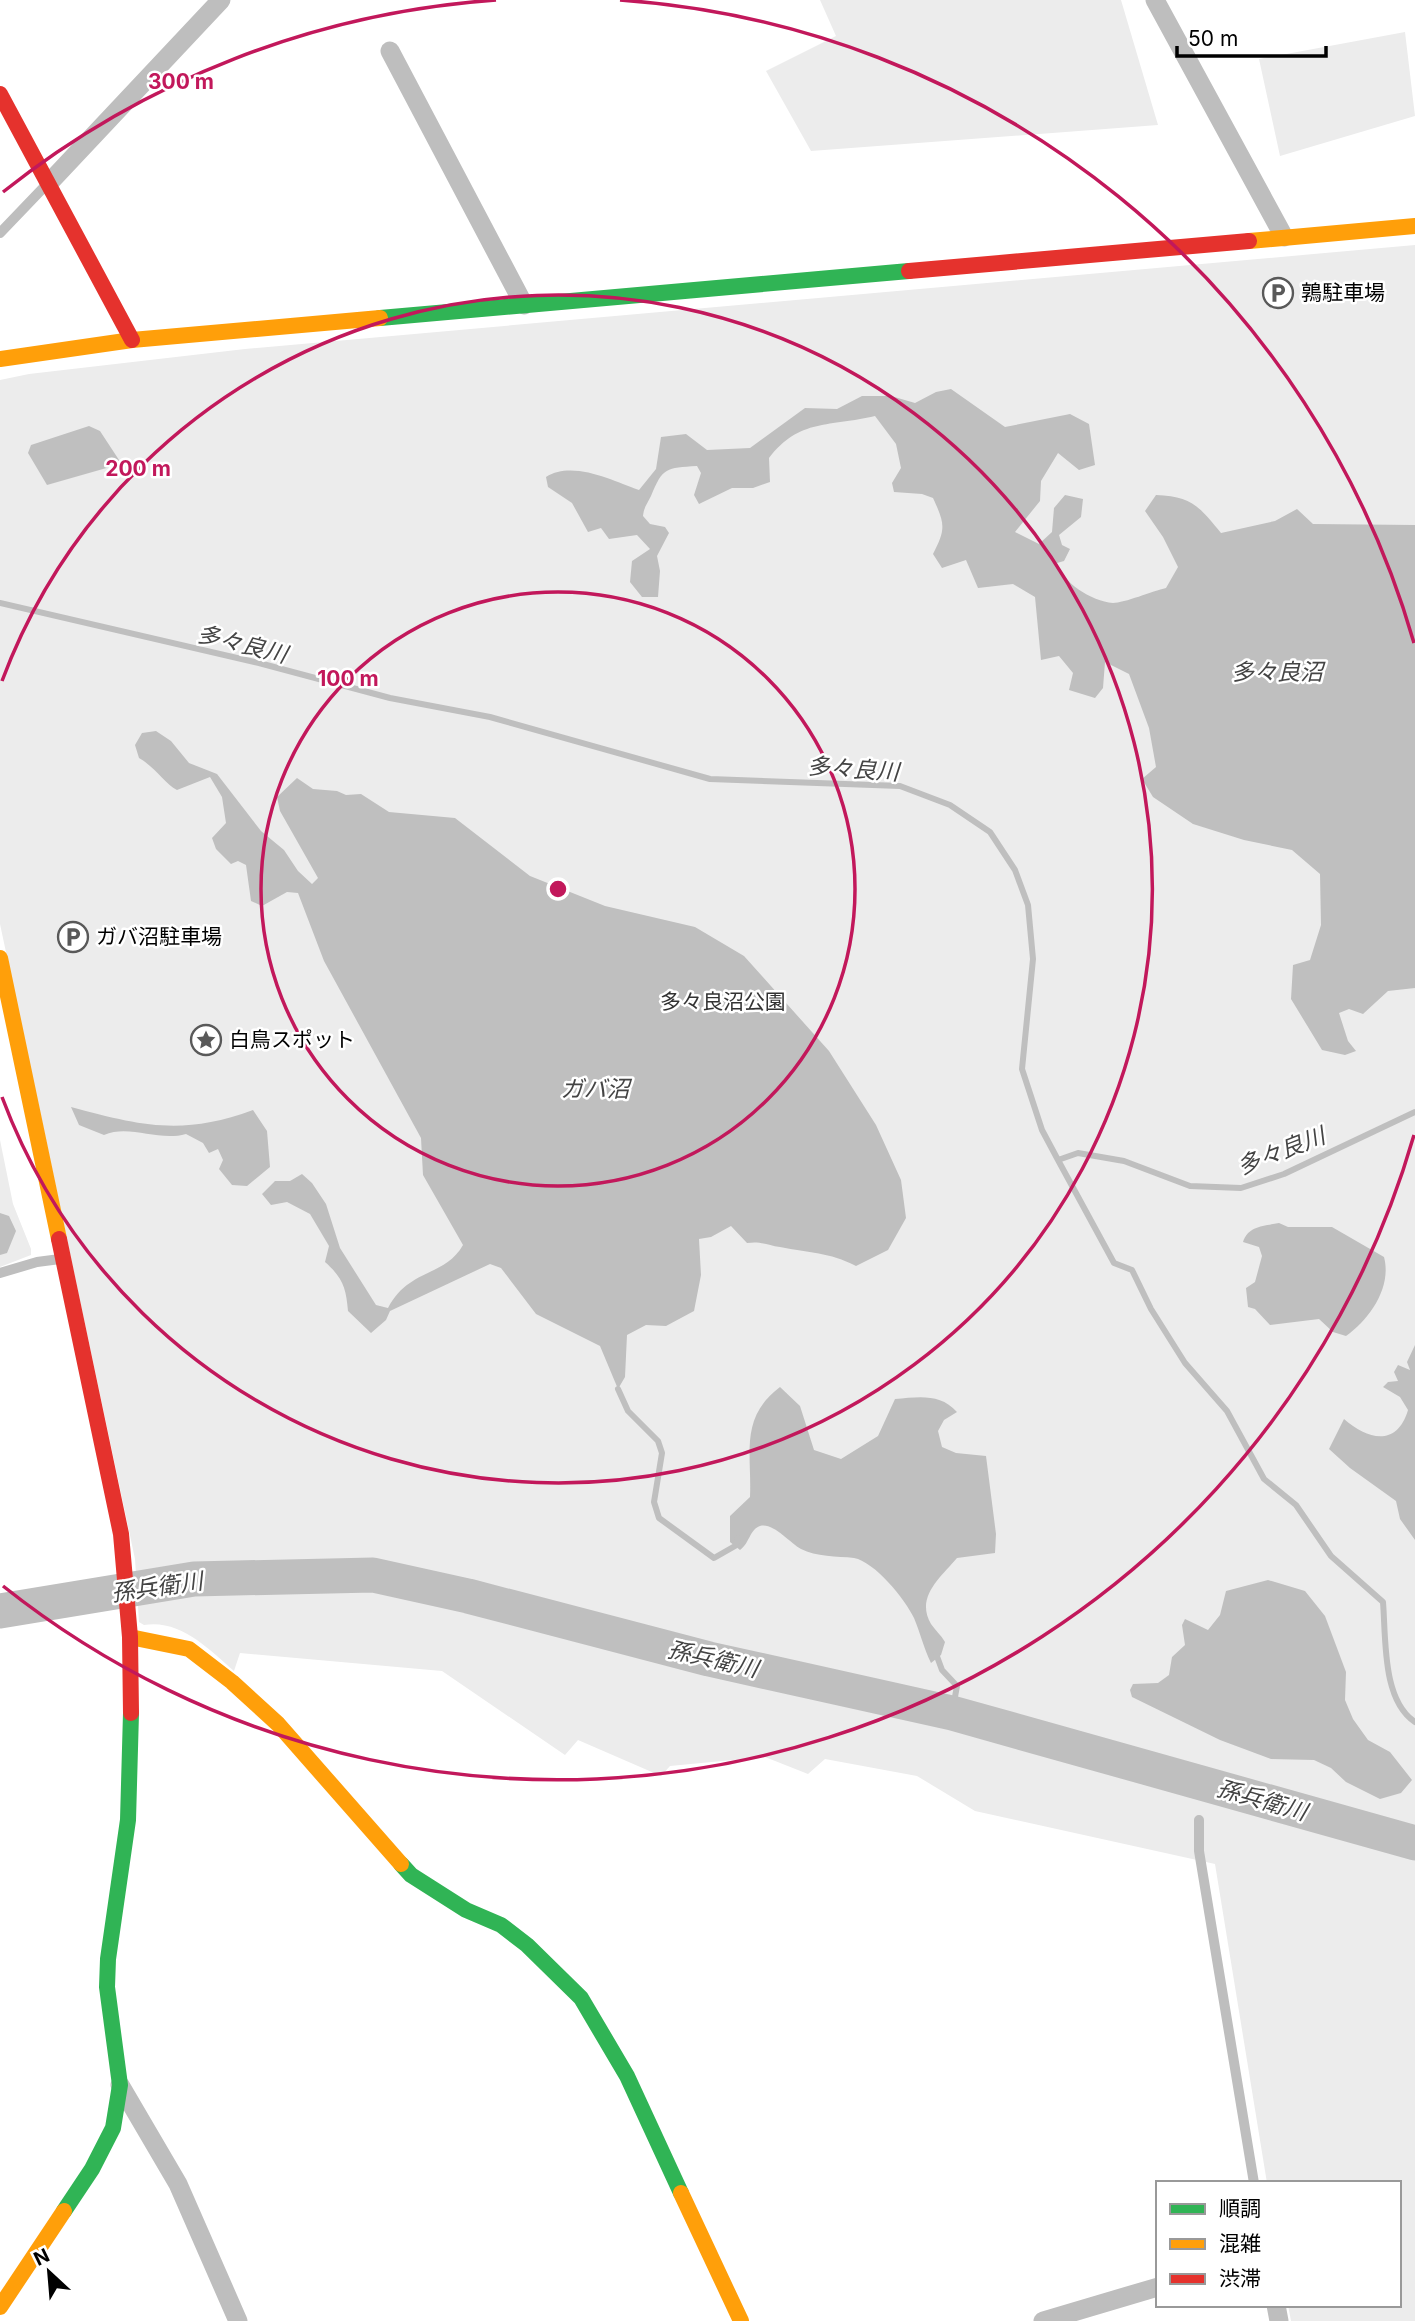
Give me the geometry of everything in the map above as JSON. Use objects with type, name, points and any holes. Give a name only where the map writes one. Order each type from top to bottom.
[{"type":"street","points":[[49,183],[220,0]]},
{"type":"street","points":[[1155,0],[1284,237]]},
{"type":"street","points":[[390,51],[524,304]]},
{"type":"street","points":[[0,94],[132,340]]},
{"type":"street","points":[[0,359],[132,340],[1415,226]]},
{"type":"street","points":[[0,958],[121,1534],[130,1629],[128,1820],[108,1959],[107,1987],[120,2085],[113,2128],[92,2169],[0,2307]]},
{"type":"street","points":[[130,1629],[189,1649],[232,1682],[278,1724],[411,1875],[466,1910],[501,1925],[527,1945],[581,1998],[627,2076],[741,2321]]},
{"type":"street","points":[[120,2085],[178,2184],[238,2321]]},
{"type":"street","points":[[1043,2321],[1156,2288]]},
{"type":"lane","points":[[0,233],[49,183]]},
{"type":"lane","points":[[0,1273],[37,1262],[64,1259]]},
{"type":"lane","points":[[1199,1820],[1199,1851],[1254,2181]]},
{"type":"green space","points":[[820,0],[1121,0],[1158,125],[811,151],[766,71],[836,36]]},
{"type":"green space","points":[[1405,32],[1415,116],[1280,156],[1259,59]]},
{"type":"green space","name":"多々良沼公園","points":[[1415,245],[1415,2321],[1291,2321],[1288,2307],[1401,2307],[1401,2181],[1267,2181],[1215,1864],[975,1811],[917,1776],[825,1759],[808,1774],[765,1757],[670,1766],[661,1776],[578,1740],[565,1755],[442,1671],[240,1653],[234,1671],[204,1645],[182,1631],[139,1622],[135,1559],[0,924],[0,380],[29,374],[245,349]]},
{"type":"green space","points":[[0,1140],[13,1204],[31,1255],[0,1267]]},
{"type":"water","name":"多々良沼","points":[[951,389],[1005,427],[1070,414],[1089,424],[1095,465],[1079,470],[1058,453],[1041,481],[1040,501],[1015,532],[1039,544],[1052,532],[1054,508],[1065,495],[1083,499],[1081,517],[1059,535],[1062,545],[1070,549],[1064,561],[1057,563],[1065,577],[1079,590],[1105,602],[1118,602],[1166,588],[1178,567],[1163,537],[1145,511],[1156,495],[1178,498],[1194,505],[1221,533],[1275,521],[1297,509],[1313,524],[1415,525],[1415,988],[1388,991],[1363,1014],[1349,1009],[1339,1013],[1348,1041],[1356,1051],[1345,1055],[1322,1050],[1291,999],[1293,965],[1310,960],[1321,925],[1320,874],[1292,850],[1244,840],[1193,824],[1153,797],[1142,779],[1156,767],[1149,728],[1129,674],[1105,662],[1103,688],[1095,698],[1069,690],[1073,673],[1059,656],[1041,660],[1035,597],[1013,584],[978,588],[966,560],[942,568],[933,554],[942,532],[942,521],[937,507],[933,498],[922,494],[894,492],[892,483],[901,468],[896,444],[875,416],[817,426],[792,436],[769,458],[770,482],[753,488],[732,488],[699,504],[694,495],[701,473],[697,466],[678,467],[663,474],[643,516],[650,524],[665,527],[669,533],[657,556],[660,571],[658,597],[642,597],[630,582],[632,561],[650,549],[637,535],[609,539],[601,528],[588,532],[572,503],[548,487],[546,477],[557,472],[580,471],[639,490],[656,469],[661,437],[686,434],[707,450],[750,448],[805,408],[837,409],[862,396],[891,396],[915,403],[936,392]]},
{"type":"water","points":[[89,426],[100,431],[119,460],[117,465],[47,485],[28,453],[31,445]]},
{"type":"water","name":"ガバ沼","points":[[156,731],[171,741],[189,763],[217,774],[261,831],[284,850],[298,871],[312,884],[318,878],[280,811],[277,797],[297,778],[313,789],[337,791],[346,795],[361,794],[389,812],[455,818],[530,876],[605,906],[695,927],[744,956],[829,1051],[876,1125],[901,1180],[906,1218],[888,1250],[856,1266],[819,1254],[747,1243],[731,1226],[711,1237],[699,1239],[701,1275],[694,1311],[666,1326],[646,1325],[627,1335],[625,1377],[618,1389],[600,1346],[536,1314],[501,1268],[490,1264],[390,1311],[386,1320],[371,1333],[348,1311],[342,1284],[325,1262],[329,1246],[310,1214],[287,1202],[271,1205],[262,1194],[275,1181],[290,1181],[302,1174],[312,1183],[326,1204],[340,1248],[376,1305],[388,1308],[406,1286],[447,1263],[463,1245],[423,1175],[421,1138],[324,961],[298,893],[287,892],[262,906],[251,901],[246,865],[238,861],[231,864],[216,849],[212,838],[226,823],[222,797],[210,777],[177,790],[139,758],[135,745],[142,733]]},
{"type":"water","points":[[71,1107],[119,1119],[162,1125],[205,1123],[253,1110],[267,1131],[270,1167],[247,1186],[232,1185],[219,1169],[223,1160],[218,1149],[209,1153],[203,1143],[186,1134],[165,1136],[124,1131],[104,1135],[79,1125]]},
{"type":"water","points":[[0,1213],[9,1216],[16,1231],[7,1253],[0,1255]]},
{"type":"water","points":[[1279,1223],[1288,1227],[1332,1227],[1384,1257],[1386,1268],[1382,1291],[1363,1321],[1346,1336],[1333,1332],[1319,1319],[1270,1325],[1255,1309],[1248,1307],[1246,1288],[1255,1282],[1262,1256],[1259,1247],[1243,1242],[1253,1230]]},
{"type":"water","points":[[1415,1345],[1415,1540],[1400,1519],[1396,1501],[1350,1468],[1329,1449],[1344,1419],[1372,1435],[1389,1435],[1397,1430],[1408,1410],[1400,1397],[1383,1387],[1388,1382],[1398,1381],[1394,1372],[1398,1365],[1410,1370],[1407,1362]]},
{"type":"water","points":[[780,1387],[800,1406],[814,1450],[841,1459],[878,1436],[895,1399],[921,1397],[944,1402],[957,1412],[944,1420],[938,1431],[942,1447],[956,1453],[986,1456],[996,1534],[995,1553],[957,1558],[932,1588],[926,1605],[927,1614],[945,1642],[941,1655],[931,1663],[914,1618],[904,1601],[871,1566],[854,1558],[807,1552],[776,1530],[765,1526],[754,1530],[740,1550],[730,1542],[730,1516],[750,1497],[750,1438],[753,1424],[758,1411]]},
{"type":"water","points":[[1268,1580],[1305,1591],[1325,1616],[1346,1672],[1345,1700],[1353,1719],[1368,1740],[1390,1752],[1412,1780],[1401,1793],[1380,1799],[1346,1782],[1331,1768],[1314,1760],[1271,1759],[1220,1740],[1132,1697],[1130,1690],[1133,1684],[1158,1683],[1169,1675],[1172,1657],[1185,1645],[1182,1625],[1185,1619],[1208,1630],[1220,1615],[1226,1591]]},
{"type":"waterway","name":"多々良川","points":[[0,603],[259,663],[390,698],[490,717],[710,779],[900,786],[950,805],[990,832],[1015,870],[1028,905],[1033,959],[1022,1069],[1042,1130],[1058,1160],[1078,1153],[1124,1161],[1190,1186],[1241,1188],[1284,1174],[1415,1112]]},
{"type":"waterway","points":[[1058,1160],[1114,1263],[1132,1270],[1151,1309],[1185,1363],[1227,1411],[1264,1479],[1296,1505],[1331,1556],[1383,1602],[1391,1684],[1404,1712],[1415,1722]]},
{"type":"waterway","points":[[618,1389],[628,1411],[658,1441],[662,1453],[654,1502],[659,1518],[714,1558],[735,1546],[738,1538]]},
{"type":"waterway","name":"孫兵衛川","points":[[0,1611],[194,1579],[373,1575],[468,1596],[709,1659],[952,1713],[1415,1843]]},
{"type":"waterway","points":[[935,1651],[942,1670],[957,1686],[952,1713]]},
{"type":"traffic: fast","points":[[380,318],[909,271]]},
{"type":"traffic: fast","points":[[64,2211],[92,2169],[113,2128],[120,2085],[107,1987],[108,1959],[128,1820],[131,1713]]},
{"type":"traffic: fast","points":[[401,1864],[411,1875],[466,1910],[501,1925],[527,1945],[581,1998],[627,2076],[681,2193]]},
{"type":"traffic: slow","points":[[1249,241],[1415,226]]},
{"type":"traffic: slow","points":[[0,359],[132,340],[380,318]]},
{"type":"traffic: slow","points":[[0,958],[59,1239]]},
{"type":"traffic: slow","points":[[130,1637],[189,1649],[232,1682],[278,1724],[401,1864]]},
{"type":"traffic: slow","points":[[681,2193],[741,2321]]},
{"type":"traffic: slow","points":[[0,2307],[64,2211]]},
{"type":"traffic: jam","points":[[0,94],[132,340]]},
{"type":"traffic: jam","points":[[909,271],[1249,241]]},
{"type":"traffic: jam","points":[[59,1239],[121,1534],[130,1637],[131,1713]]},
{"type":"place","name":"鶉駐車場","points":[[1278,293]]},
{"type":"place","name":"ガバ沼駐車場","points":[[73,937]]},
{"type":"place","name":"白鳥スポット","points":[[206,1040]]}]
